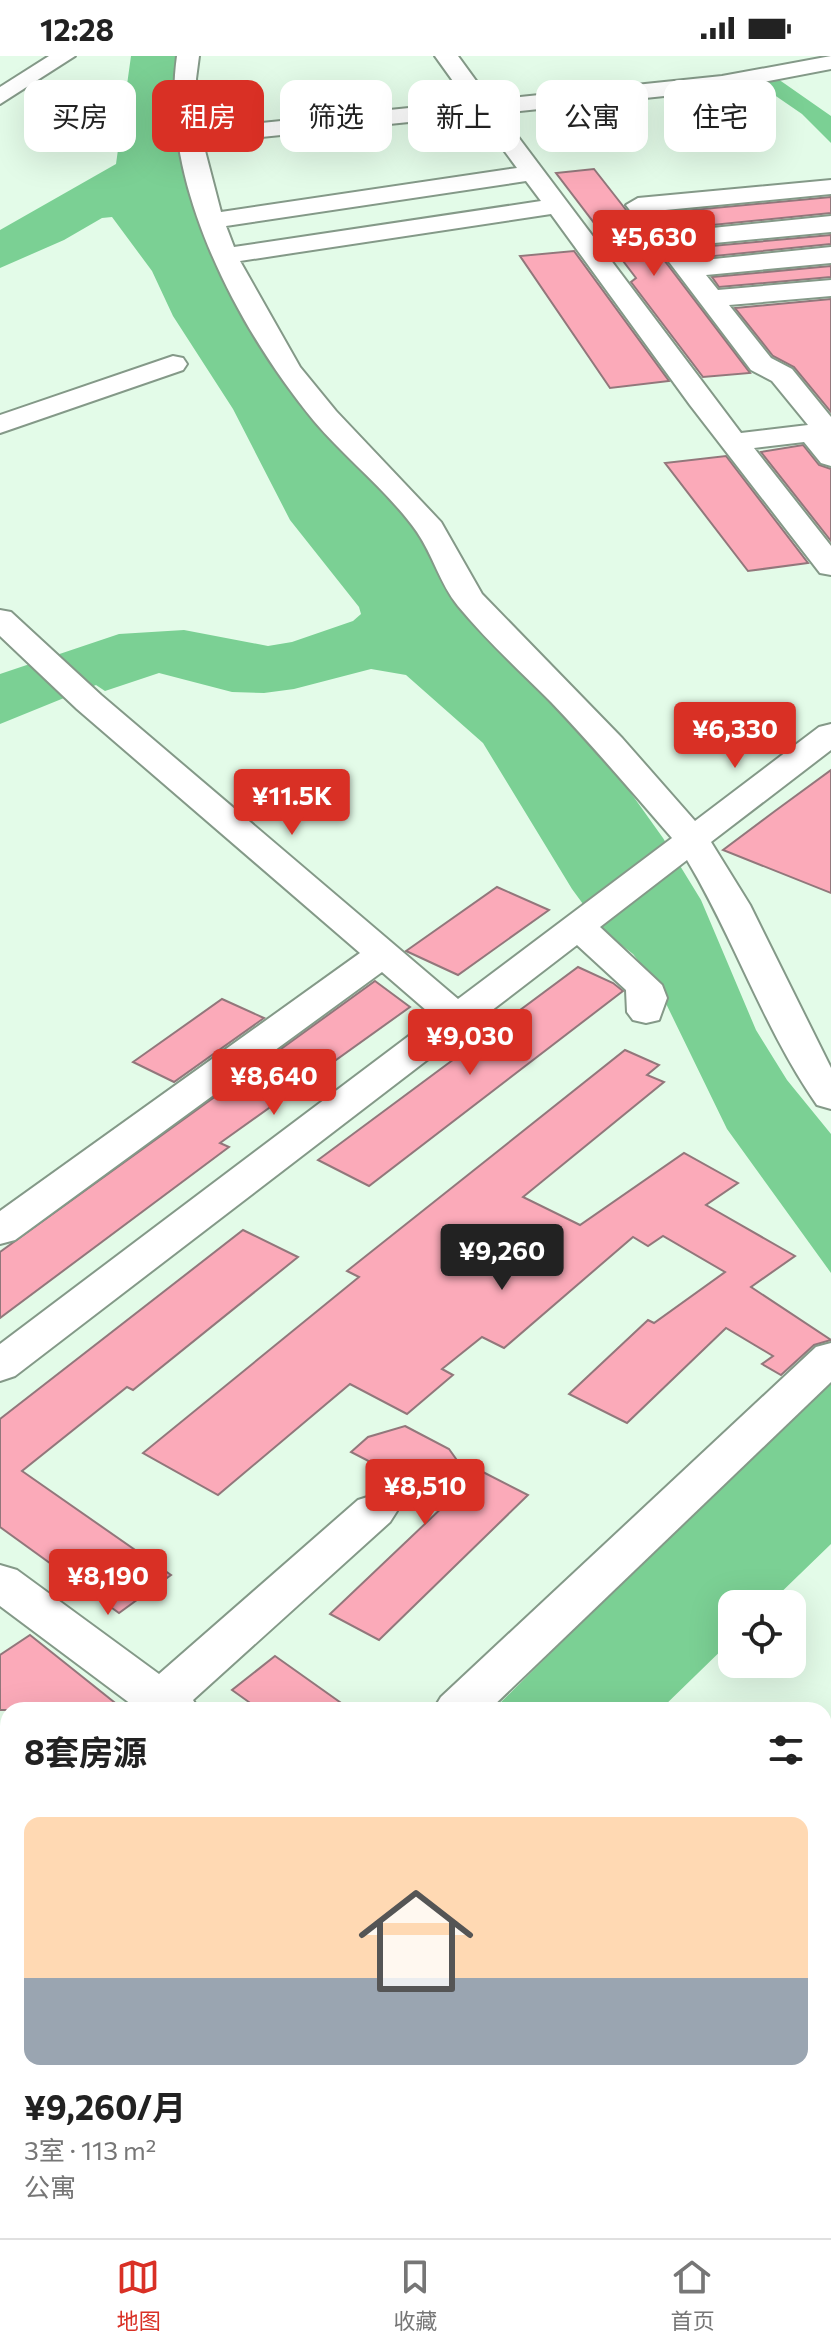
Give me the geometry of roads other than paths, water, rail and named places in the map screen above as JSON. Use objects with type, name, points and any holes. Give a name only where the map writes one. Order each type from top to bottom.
[{"type":"street","points":[[0,97],[64,56]]},
{"type":"street","points":[[185,80],[188,56]]},
{"type":"street","points":[[446,56],[464,80]]},
{"type":"street","points":[[710,62],[742,80],[831,62]]},
{"type":"street","points":[[0,67],[36,74]]},
{"type":"street","points":[[520,103],[664,88]]},
{"type":"street","points":[[264,129],[408,115]]},
{"type":"street","points":[[194,152],[211,221],[224,256],[288,370],[326,417],[430,528],[469,599],[610,745],[732,905],[801,1052],[831,1097]]},
{"type":"street","points":[[517,152],[831,566]]},
{"type":"street","points":[[211,221],[532,173]]},
{"type":"street","points":[[826,422],[782,375],[761,364],[638,205],[831,187]]},
{"type":"street","points":[[224,256],[557,206]]},
{"type":"street","points":[[666,240],[831,224]]},
{"type":"street","points":[[688,269],[831,255]]},
{"type":"street","points":[[716,306],[831,288]]},
{"type":"street","points":[[716,306],[831,301]]},
{"type":"street","points":[[0,424],[173,364]]},
{"type":"street","points":[[734,442],[811,433],[831,457]]},
{"type":"street","points":[[0,619],[89,702],[457,1018]]},
{"type":"street","points":[[0,1366],[831,734]]},
{"type":"street","points":[[582,922],[643,985],[648,998],[646,1012]]},
{"type":"street","points":[[0,1231],[383,954]]},
{"type":"street","points":[[466,1702],[831,1357]]},
{"type":"street","points":[[170,1702],[374,1511]]},
{"type":"street","points":[[0,1582],[163,1702]]}]
